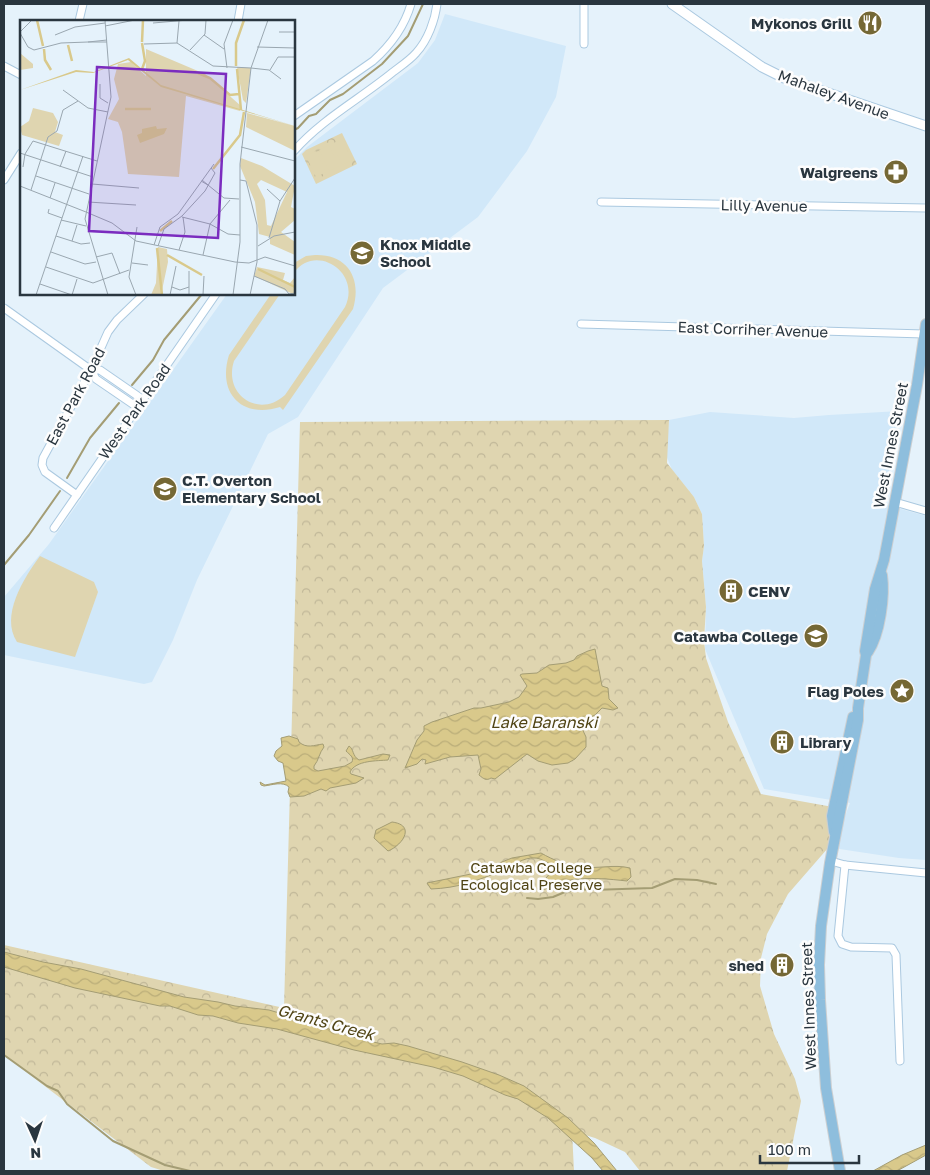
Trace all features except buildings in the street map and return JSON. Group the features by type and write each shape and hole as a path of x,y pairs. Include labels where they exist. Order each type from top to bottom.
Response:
{"main road":[{"name":"West Innes Street","path":"839,1170 826,1088 819,965 821,926 835,841 832,816 852,718 858,708 875,589 881,571 922,386 925,329"}],"street":[{"path":"79,20 83,4"},
{"path":"238,20 241,4"},
{"path":"295,115 382,53 404,24 411,4"},
{"path":"295,146 325,121 378,85 417,52 427,36 438,4"},
{"path":"584,4 584,44"},
{"name":"Mahaley Avenue","path":"672,4 754,62 784,78 926,126"},
{"path":"4,66 20,74"},
{"path":"4,180 20,155"},
{"name":"Lilly Avenue","path":"601,202 926,208"},
{"name":"East Park Road","path":"77,496 45,472 42,462 91,370 108,332 117,320 143,295"},
{"name":"West Park Road","path":"54,528 215,295"},
{"path":"4,308 91,370 96,379 137,407"},
{"name":"East Corriher Avenue","path":"581,324 925,329"},
{"path":"91,370 100,370 142,399"},
{"path":"895,502 926,511"},
{"path":"831,861 845,865 926,873"},
{"path":"845,865 838,936 842,944 851,947 892,948 896,955 900,1061"}],"shaded area":[{"path":"445,14 566,46 556,97 527,151 478,217 383,288 298,417 268,434 197,580 173,640 152,682 144,684 4,655 4,597 49,544 226,295 295,295 295,160 297,157 307,147 418,63 435,40"},
{"name":"Catawba College","path":"900,411 883,504 926,516 926,860 833,848 850,803 764,789 705,649 706,607 702,561 704,546 702,514 694,497 672,470 666,455 669,420 710,412 794,418"}],"green space":[{"path":"342,133 357,164 316,184 302,154 306,150"},
{"path":"342,139 352,160 342,165 332,144"},
{"path":"329,145 339,166 329,171 319,150"},
{"path":"316,151 326,172 316,177 306,156"},
{"path":"306,256 326,256 336,259 350,270 356,288 353,309 283,410 280,407 266,410 244,406 236,400 230,391 227,381 226,369 229,355 270,295 279,295 234,361 232,373 238,393 246,400 255,404 265,405 275,402 285,395 345,307 349,294 347,282 342,273 333,265 323,261 313,261 303,264 295,272 295,262"},
{"name":"Catawba College Ecological Preserve","path":"669,420 667,463 694,497 702,514 704,546 702,561 706,607 704,641 706,658 728,722 761,794 833,807 828,848 788,894 767,934 761,958 760,986 774,1034 795,1079 801,1101 787,1171 640,1171 625,1152 595,1138 572,1131 574,1171 164,1171 151,1167 4,1055 4,945 284,1008 300,422"},
{"path":"40,556 94,582 98,592 75,657 17,642 12,632 12,609 16,598 27,575"}],"water":[{"name":"Lake Baranski","path":"595,649 602,686 608,688 609,699 618,708 613,710 602,708 595,715 579,722 586,737 586,747 575,759 568,763 552,765 538,761 527,754 495,779 485,779 479,775 481,769 478,755 450,757 425,764 426,760 422,759 417,764 405,768 417,740 424,731 424,726 474,708 509,702 519,697 527,686 520,675 537,673 549,665 566,663 574,660 577,656"},
{"path":"289,736 298,739 299,742 305,745 323,744 324,747 314,766 314,769 318,771 345,766 352,762 352,757 346,751 349,746 355,757 359,760 383,754 390,755 388,760 362,763 353,768 350,772 351,774 364,778 356,783 330,788 326,791 321,789 304,796 290,797 287,785 264,786 260,782 265,785 286,781 283,763 274,756 276,751 282,746 281,738"},
{"path":"392,822 404,827 405,835 398,844 388,851 374,838 376,830"},
{"path":"541,853 561,862 577,866 618,866 630,868 631,877 627,881 578,879 541,890 537,889 551,872 550,864 531,858 522,860 485,877 459,885 431,889 427,883 471,874 512,858"},
{"path":"4,952 81,969 184,997 269,1010 348,1036 382,1044 394,1043 408,1046 499,1075 524,1086 568,1118 594,1143 617,1171 603,1171 592,1158 548,1118 518,1099 463,1076 277,1029 238,1023 213,1016 198,1015 170,1006 160,1006 75,988 4,967"},
{"path":"926,1145 926,1155 897,1171 873,1171 902,1155"}],"waterway":[{"path":"295,130 309,116 316,114 330,100 343,94 382,64 408,36 423,4"},
{"path":"132,385 153,360 164,340 201,295"},
{"path":"67,478 90,438 119,403"},
{"path":"4,565 29,535 60,491"},
{"path":"527,898 553,897 578,889 652,888 675,879 697,880 716,884"},
{"path":"4,1055 47,1086 58,1091 67,1104 113,1141 165,1165 190,1171"}],"place":[{"name":"Mykonos Grill","path":"870,23"},
{"name":"Walgreens","path":"896,172"},
{"name":"Knox Middle School","path":"362,253"},
{"name":"C.T. Overton Elementary School","path":"165,489"},
{"name":"CENV","path":"731,591"},
{"name":"Catawba College","path":"816,636"},
{"name":"Flag Poles","path":"902,691"},
{"name":"Library","path":"782,742"},
{"name":"shed","path":"782,965"}],"water label":[{"name":"Grants Creek","path":"326,1022"}]}
